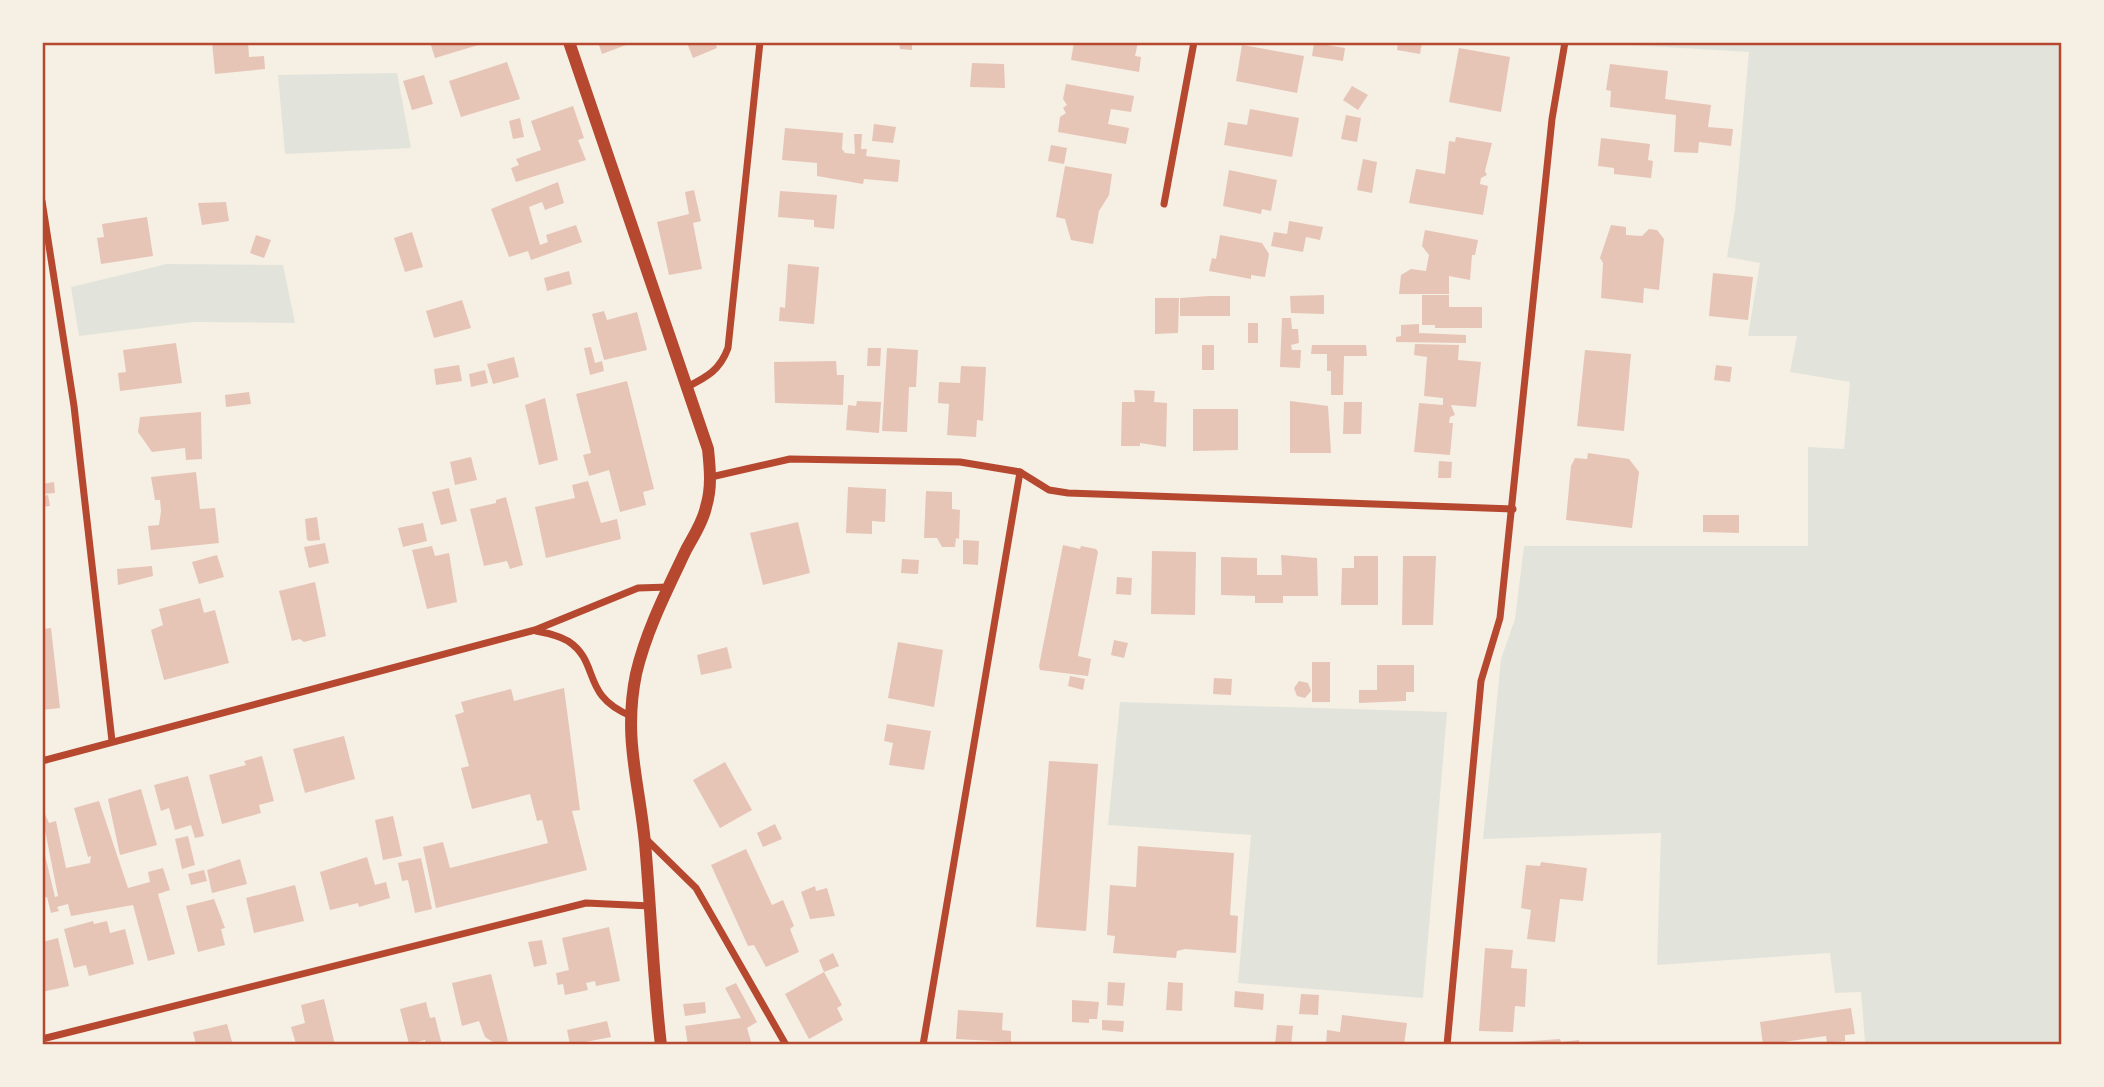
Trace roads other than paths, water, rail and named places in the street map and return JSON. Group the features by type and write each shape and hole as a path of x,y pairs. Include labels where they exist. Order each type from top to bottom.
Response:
{"street":[{"path":"569,42 708,449 711,477 706,508 648,634 636,674 631,716 630,744 645,838 651,906 651,954 661,1045"},
{"path":"687,387 713,373 723,361 728,348 760,42"},
{"path":"1164,204 1194,42"},
{"path":"1447,1045 1481,681 1500,618 1552,119 1565,42"},
{"path":"42,201 74,406 112,741"},
{"path":"711,477 790,459 822,457 960,462 1020,472 1049,490 1068,493 1513,509"},
{"path":"923,1045 1020,472"},
{"path":"42,761 535,631 638,588 669,586"},
{"path":"535,631 569,642 579,650 603,701 631,716"},
{"path":"645,838 696,888 786,1045"},
{"path":"42,1038 586,904 651,906"}]}
